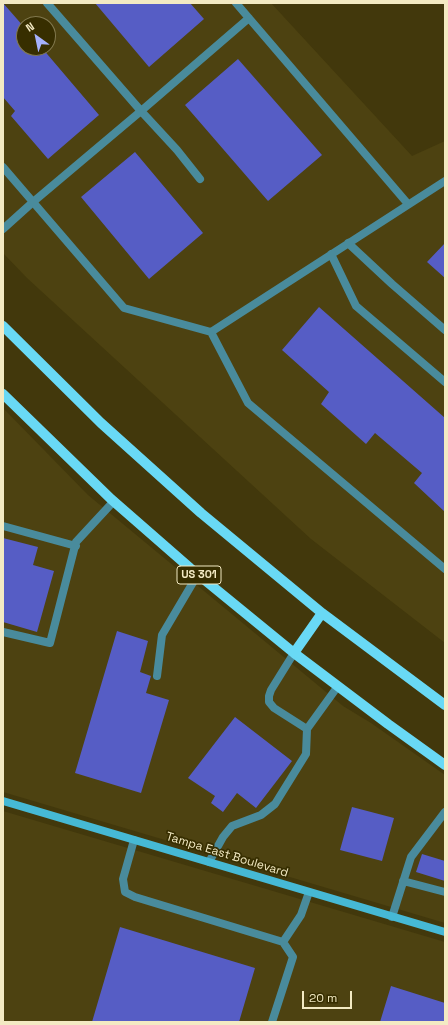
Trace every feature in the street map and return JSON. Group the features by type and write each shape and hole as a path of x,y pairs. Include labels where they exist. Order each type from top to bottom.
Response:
{"main road":[{"path":"3,326 101,424 189,502 322,613 445,705"},
{"name":"US 301","path":"3,394 114,501 198,574 294,653 445,765"},
{"path":"294,653 322,613"},
{"name":"Tampa East Boulevard","path":"3,802 445,932"}],"lane":[{"path":"47,3 177,150 200,179"},
{"path":"236,3 408,204"},
{"path":"3,230 33,202 249,18"},
{"path":"3,167 124,308 211,332 248,403 445,569"},
{"path":"211,332 445,181"},
{"path":"348,243 445,330"},
{"path":"331,254 356,306 445,382"},
{"path":"3,632 50,643 76,542 114,501"},
{"path":"3,526 76,546"},
{"path":"157,676 162,635 198,574"},
{"path":"294,653 271,690 269,702 274,708 307,729"},
{"path":"209,862 223,837 232,826 261,815 275,804 306,754 307,729 338,686"},
{"path":"392,917 411,857 445,812"},
{"path":"134,840 123,879 126,892 135,897 283,942 292,957 272,1022"},
{"path":"403,882 445,892"},
{"path":"283,942 301,915 308,892"}],"shaded area":[{"path":"3,3 271,3 412,156 445,141 445,643 311,539 27,278 3,253"},
{"path":"3,408 88,495 343,706 371,723 445,775 445,923 3,792"},
{"path":"3,811 445,942 445,1022 3,1022"}],"building":[{"path":"3,3 16,18 16,56 49,56 99,115 48,159 11,116 15,111 3,97"},
{"path":"95,3 190,3 204,19 149,67"},
{"path":"238,59 322,155 268,201 185,105"},
{"path":"135,152 203,233 149,279 81,197"},
{"path":"445,243 445,278 427,262"},
{"path":"319,307 445,418 445,512 414,483 422,473 375,433 366,444 321,404 329,392 282,350"},
{"path":"3,538 38,547 33,565 54,571 37,632 3,622"},
{"path":"117,631 148,641 140,672 151,676 146,693 169,700 141,793 75,773"},
{"path":"235,717 292,761 256,808 237,793 223,812 211,803 215,796 188,778"},
{"path":"352,807 394,818 382,861 340,850"},
{"path":"422,854 445,861 445,881 416,872"},
{"path":"120,927 255,968 239,1022 92,1022"},
{"path":"391,986 445,1003 444,1022 380,1022"}]}
